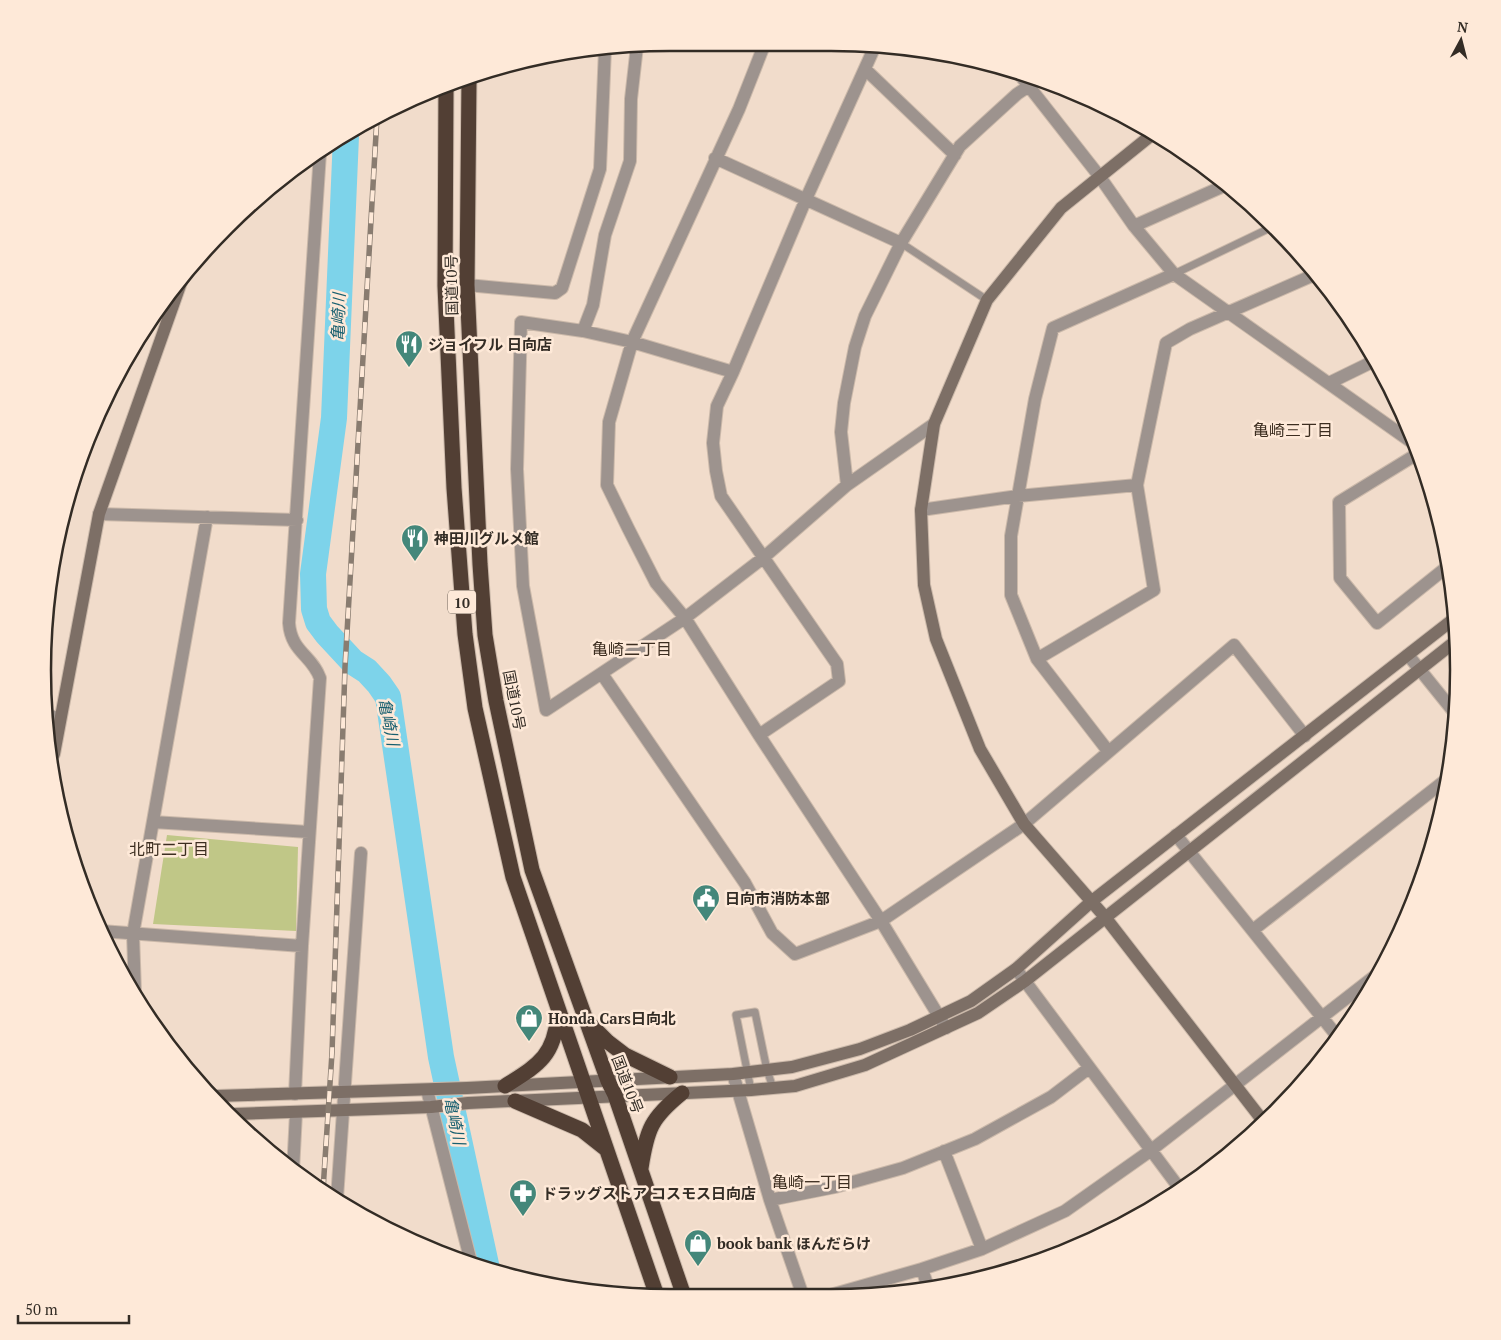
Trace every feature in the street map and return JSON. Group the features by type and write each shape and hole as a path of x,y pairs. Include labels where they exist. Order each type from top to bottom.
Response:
{"highway":[{"name":"国道10号","path":"469,85 467,285 480,564 486,635 496,701 532,870 615,1096 682,1289"},
{"name":"国道10号","path":"446,93 444,286 459,570 475,708 513,877 655,1288"},
{"path":"506,1086 533,1068 547,1053 556,1034 558,1010"},
{"path":"586,1020 608,1042 625,1055 670,1077"},
{"path":"641,1170 644,1146 653,1122 664,1107 682,1093"},
{"path":"515,1100 582,1130 607,1150"}],"street":[{"path":"762,51 739,109 632,342 609,422 607,485 656,583 685,618 759,735 881,920 946,1028"},
{"path":"583,331 593,305 605,235 630,161 631,99 636,53"},
{"path":"759,735 839,681 837,664 721,496 713,443 717,406 872,53"},
{"path":"444,286 467,285 555,293 562,288 600,169 605,55"},
{"path":"865,69 955,155"},
{"path":"847,485 841,432 844,403 848,374 865,316 901,243 960,146 1017,94 1032,85"},
{"path":"1035,86 1134,226 1174,274 1404,436"},
{"path":"1147,139 1060,208 987,300 934,424 921,510 924,584 936,639 980,749 1024,824 1092,902 1260,1116"},
{"path":"715,158 901,243"},
{"path":"295,1094 302,946 320,678 316,668 294,643 290,634 290,613 319,161"},
{"path":"1134,226 1219,188"},
{"path":"1108,751 1037,659 1012,596 1011,536 1035,400 1052,328 1174,274"},
{"path":"1037,659 1154,590 1137,484 1166,343 1190,329 1309,277"},
{"path":"54,717 99,514 177,295"},
{"path":"733,372 632,342 583,331 521,322 517,469 522,586 546,710 685,618 763,558 847,485 934,424"},
{"path":"1329,383 1368,364"},
{"path":"1412,457 1339,502 1340,578 1377,623 1441,572"},
{"path":"921,510 1018,496 1137,484"},
{"path":"99,514 297,520"},
{"path":"135,980 133,934 207,517"},
{"path":"221,1096 344,1094 733,1074 792,1066 860,1049 910,1030 970,1001 1016,969 1092,902 1447,624"},
{"path":"602,674 745,883 772,934 795,954 881,920 1024,824 1234,646 1305,736"},
{"path":"239,1114 431,1107 515,1100 773,1088 795,1086 865,1065 978,1013 1025,981 1449,646"},
{"path":"1408,655 1448,705"},
{"path":"1253,930 1439,785"},
{"path":"153,822 309,832"},
{"path":"1176,835 1333,1031"},
{"path":"337,1191 362,853"},
{"path":"109,932 302,946"},
{"path":"1016,969 1176,1184"},
{"path":"856,1288 982,1249 1065,1211 1150,1151 1363,985"},
{"path":"770,1200 835,1186 903,1168 975,1139 1051,1097 1089,1068"},
{"path":"733,1074 745,1090 770,1200 801,1289"},
{"path":"427,1090 469,1255"},
{"path":"293,1161 296,1113"},
{"path":"944,1151 982,1249"},
{"path":"922,1269 926,1281"}],"lane":[{"path":"1174,274 1266,230"},
{"path":"901,243 987,300"},
{"path":"745,1090 747,1072 736,1015 755,1012 767,1070 773,1088"}],"green space":[{"path":"167,835 298,847 296,931 153,924"}],"waterway":[{"name":"亀崎川","path":"346,144 334,418 313,574 314,609 318,622 327,634 353,662 367,671 388,697 441,1057 485,1260"}],"railway":[{"path":"324,1182 332,1053 345,667 377,126"}],"place":[{"name":"ジョイフル 日向店","path":"409,368"},
{"name":"神田川グルメ館","path":"415,562"},
{"name":"日向市消防本部","path":"706,922"},
{"name":"Honda Cars日向北","path":"529,1042"},
{"name":"ドラッグストア コスモス日向店","path":"523,1217"},
{"name":"book bank ほんだらけ","path":"698,1267"}],"district":[{"name":"亀崎三丁目","path":"1293,430"},
{"name":"亀崎二丁目","path":"632,649"},
{"name":"北町二丁目","path":"169,849"},
{"name":"亀崎一丁目","path":"812,1182"}]}
